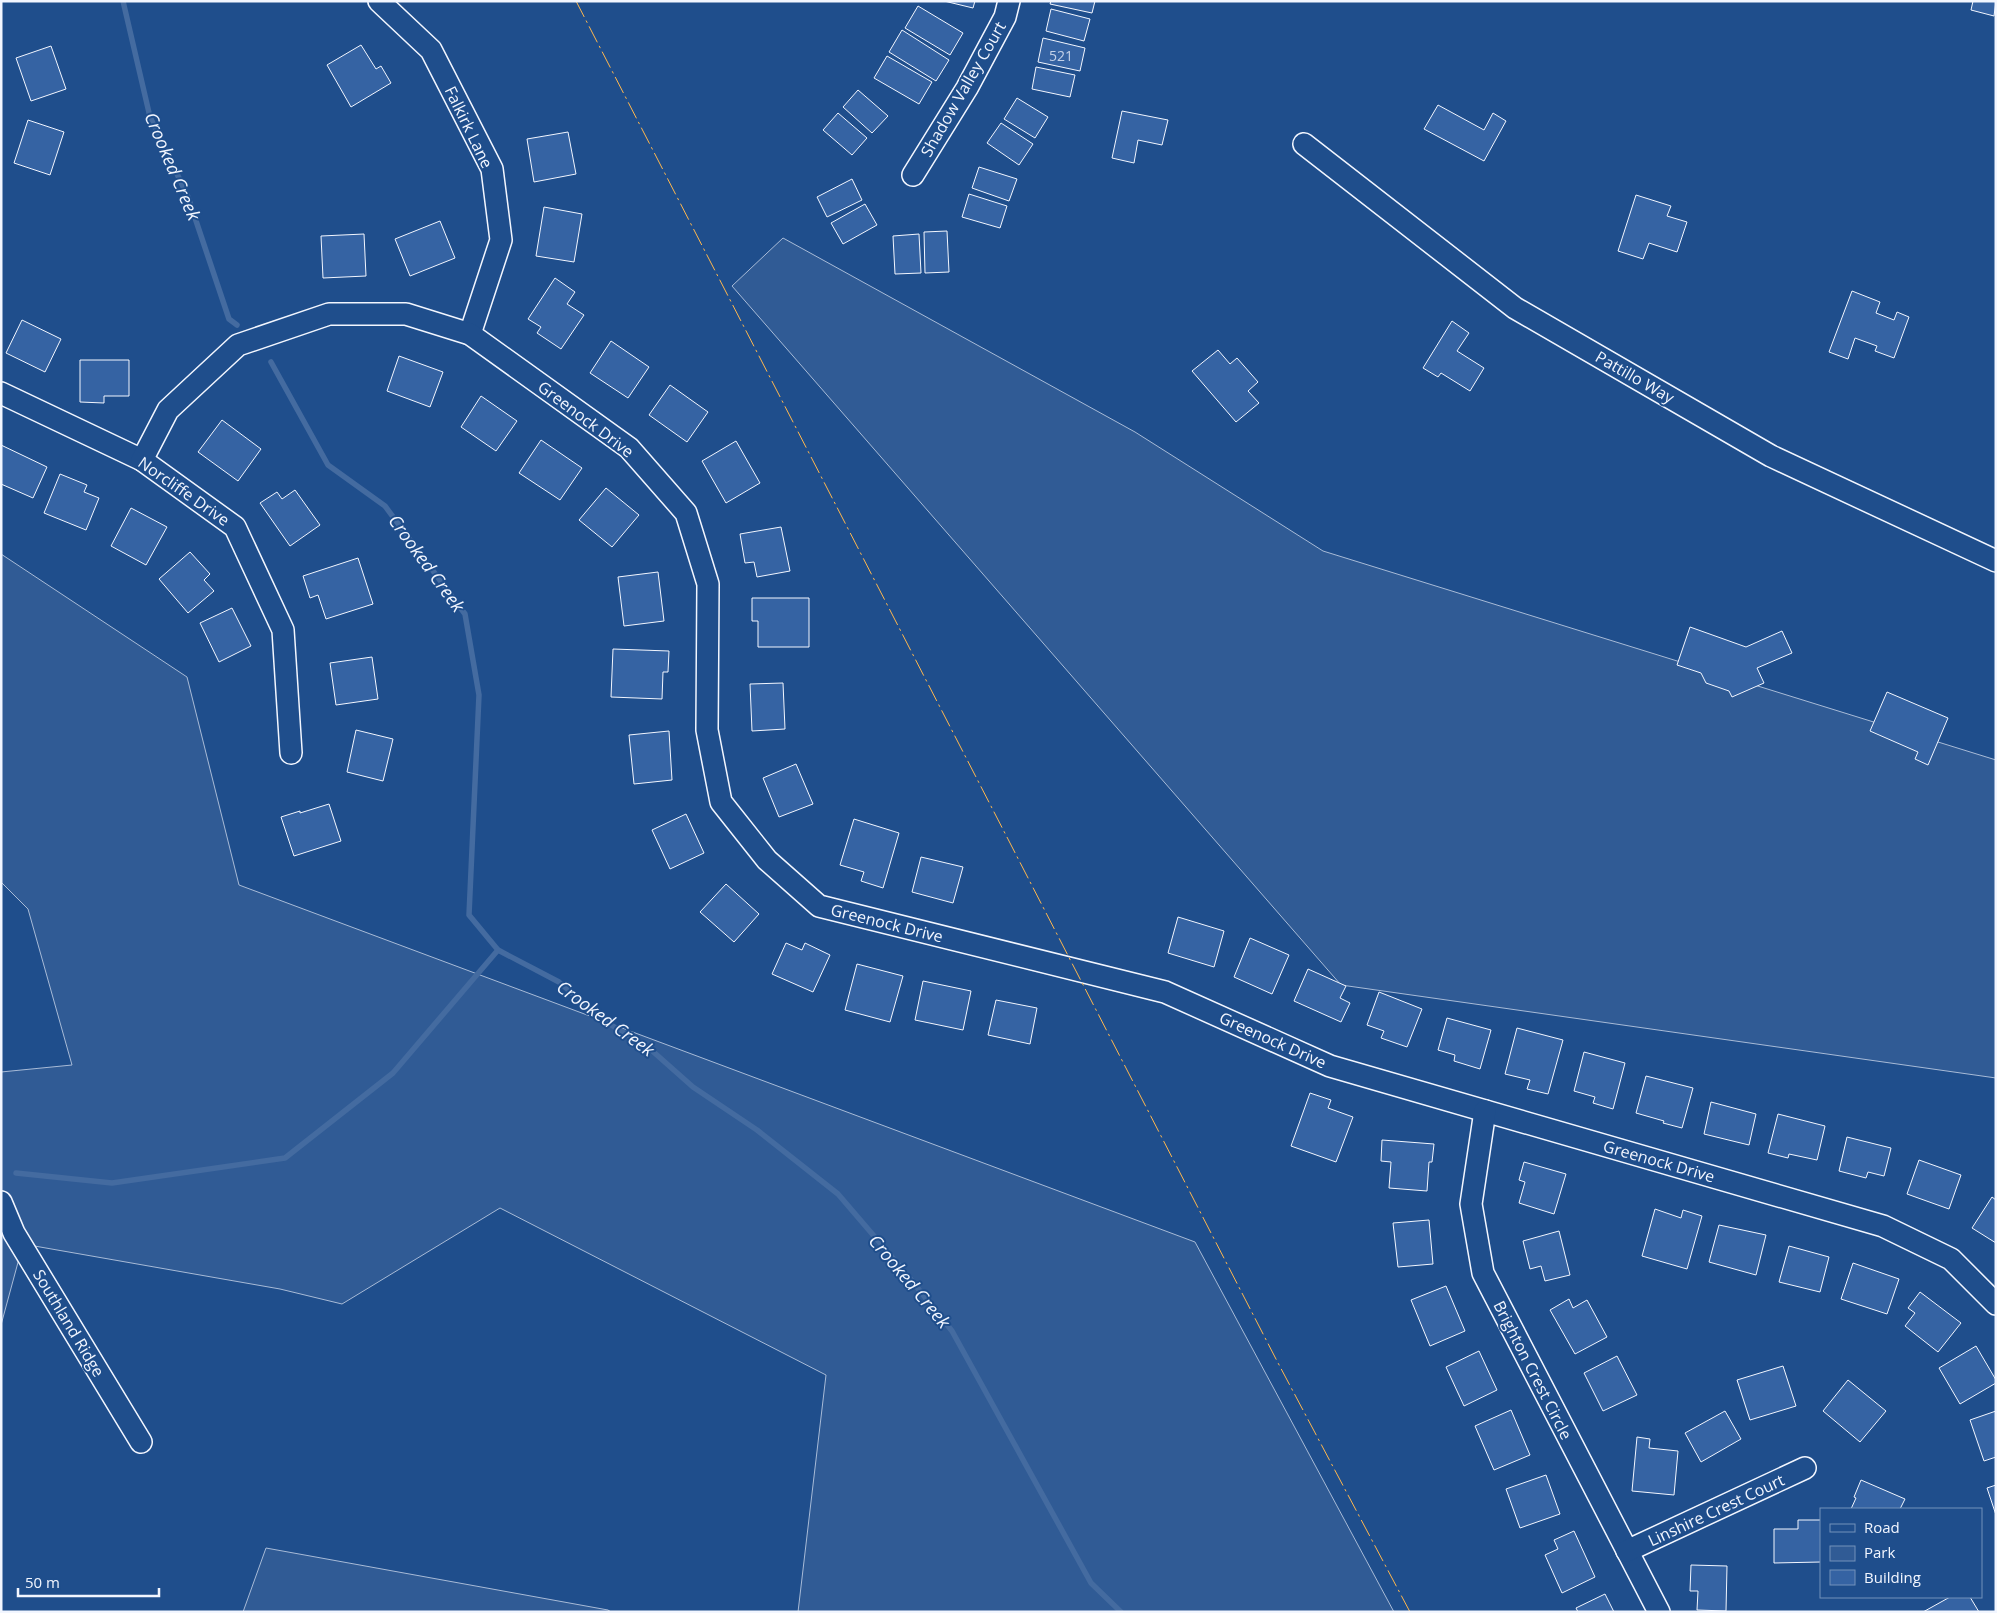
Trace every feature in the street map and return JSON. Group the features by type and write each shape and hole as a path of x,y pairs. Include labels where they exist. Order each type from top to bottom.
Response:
{"street":[{"name":"Falkirk Lane","path":"379,1 431,50 492,169 500,240 470,334"},
{"name":"Shadow Valley Court","path":"913,175 967,88 1005,17 1009,1"},
{"name":"Pattillo Way","path":"1304,144 1515,308 1771,456 1996,561"},
{"name":"Greenock Drive","path":"142,460 168,410 238,345 329,314 406,314 470,334 629,448 686,513 708,584 708,730 721,802 768,860 819,906 1166,992 1330,1066 1883,1226 1951,1260 1996,1304"},
{"name":"Norcliffe Drive","path":"1,393 142,460 235,527 282,630 291,753"},
{"name":"Brighton Crest Circle","path":"1485,1111 1472,1204 1483,1273 1659,1612"},
{"name":"Southland Ridge","path":"1,1202 14,1233 142,1442"},
{"name":"Linshire Crest Court","path":"1627,1551 1806,1468"}],"green space":[{"path":"783,238 1135,432 1323,551 1996,760 1996,1078 1341,985 732,286"},
{"path":"1,554 187,677 239,885 1195,1242 1394,1612 798,1612 826,1375 500,1208 342,1304 280,1289 23,1244 1,1325 1,1072 72,1065 28,909 1,882"},
{"path":"266,1548 608,1610 611,1612 243,1612"}],"building":[{"path":"944,1 975,1 973,8"},
{"path":"1051,1 1095,1 1092,13 1050,4"},
{"path":"1973,1 1996,1 1994,16 1971,10"},
{"path":"918,6 963,33 950,55 905,28"},
{"path":"1051,9 1090,19 1084,41 1046,31"},
{"path":"902,30 949,60 936,81 889,52"},
{"path":"1043,38 1085,48 1080,71 1038,62"},
{"path":"361,45 376,69 381,66 391,83 351,107 327,65"},
{"path":"51,46 66,89 31,101 16,58"},
{"path":"887,56 932,82 919,104 874,78"},
{"path":"1036,67 1075,75 1070,97 1032,89"},
{"path":"858,90 888,116 872,133 843,107"},
{"path":"1017,98 1048,117 1035,138 1004,119"},
{"path":"1438,105 1484,130 1493,113 1506,121 1484,161 1424,129"},
{"path":"1122,111 1168,120 1162,145 1138,140 1134,163 1112,158"},
{"path":"838,113 867,138 852,155 823,130"},
{"path":"28,120 64,132 50,175 14,163"},
{"path":"1001,123 1033,144 1019,165 987,143"},
{"path":"568,132 576,174 534,182 527,139"},
{"path":"979,167 1017,179 1009,201 972,188"},
{"path":"852,179 862,200 827,217 817,197"},
{"path":"969,194 1007,206 1000,228 962,217"},
{"path":"1636,195 1671,206 1667,216 1687,222 1677,252 1649,243 1643,259 1618,251"},
{"path":"865,204 877,225 843,244 831,223"},
{"path":"544,207 582,214 574,262 536,256"},
{"path":"440,221 455,258 410,276 395,239"},
{"path":"947,231 949,272 925,273 924,232"},
{"path":"364,234 366,276 323,278 321,236"},
{"path":"919,234 921,273 895,274 893,236"},
{"path":"555,278 575,292 567,304 584,315 561,349 537,333 541,327 528,319"},
{"path":"1852,291 1880,302 1876,313 1894,320 1897,312 1909,317 1894,358 1875,351 1877,346 1855,338 1848,359 1829,352"},
{"path":"22,320 61,339 45,372 6,353"},
{"path":"1452,321 1469,333 1457,351 1484,368 1470,391 1441,373 1438,377 1423,368"},
{"path":"611,341 649,367 628,398 590,373"},
{"path":"1218,350 1230,364 1237,358 1258,382 1248,391 1259,403 1236,422 1192,371"},
{"path":"399,356 443,372 430,407 387,391"},
{"path":"80,360 129,360 129,396 104,396 104,403 80,402"},
{"path":"670,385 708,412 687,442 649,415"},
{"path":"481,396 517,421 496,451 461,427"},
{"path":"222,420 261,449 238,481 198,452"},
{"path":"541,440 582,468 560,500 519,473"},
{"path":"736,441 760,483 726,503 702,461"},
{"path":"1,445 47,467 33,498 1,484"},
{"path":"60,474 87,485 84,492 99,498 86,530 44,513"},
{"path":"606,488 639,515 612,547 579,520"},
{"path":"295,490 320,525 290,546 260,503 277,492 282,499"},
{"path":"131,508 167,527 146,565 111,546"},
{"path":"781,527 790,571 757,577 754,562 745,563 740,534"},
{"path":"190,552 210,574 204,580 214,591 188,613 159,579"},
{"path":"358,558 373,604 326,619 318,595 310,598 303,576"},
{"path":"658,572 664,621 624,626 618,577"},
{"path":"752,598 809,598 809,647 758,647 758,621 752,621"},
{"path":"232,608 251,646 219,662 200,623"},
{"path":"1690,627 1746,647 1782,631 1792,653 1757,668 1764,683 1732,697 1729,691 1706,683 1701,673 1677,665"},
{"path":"613,649 669,651 668,672 663,672 662,699 611,697"},
{"path":"372,657 378,699 336,705 330,663"},
{"path":"783,683 785,729 752,731 750,684"},
{"path":"1887,692 1948,718 1928,765 1915,759 1918,752 1870,731"},
{"path":"356,730 393,739 383,781 347,772"},
{"path":"669,731 672,780 634,784 629,735"},
{"path":"796,764 813,804 779,817 763,778"},
{"path":"329,804 341,841 294,856 281,817"},
{"path":"686,814 704,853 670,869 652,830"},
{"path":"854,819 899,833 883,888 861,881 864,872 840,865"},
{"path":"921,857 963,867 953,903 912,892"},
{"path":"726,884 759,914 734,942 700,912"},
{"path":"1178,917 1224,931 1214,967 1168,953"},
{"path":"1250,938 1289,955 1272,994 1234,977"},
{"path":"786,943 802,950 805,943 830,955 813,992 772,974"},
{"path":"857,964 903,976 890,1022 845,1010"},
{"path":"1308,969 1346,986 1340,998 1350,1003 1341,1022 1294,1001"},
{"path":"923,981 971,991 963,1030 915,1020"},
{"path":"1379,992 1422,1009 1407,1047 1381,1038 1384,1031 1367,1025"},
{"path":"996,1000 1037,1008 1030,1044 988,1035"},
{"path":"1447,1018 1491,1030 1480,1069 1454,1061 1455,1055 1438,1050"},
{"path":"1517,1028 1563,1040 1548,1094 1527,1089 1530,1080 1505,1074"},
{"path":"1584,1052 1625,1063 1613,1109 1593,1103 1595,1097 1574,1091"},
{"path":"1646,1076 1693,1088 1682,1128 1636,1113"},
{"path":"1310,1093 1331,1100 1328,1108 1353,1117 1336,1162 1291,1146"},
{"path":"1711,1102 1756,1114 1749,1145 1704,1134"},
{"path":"1778,1114 1825,1126 1817,1160 1789,1154 1788,1158 1768,1153"},
{"path":"1847,1137 1891,1148 1884,1176 1868,1172 1866,1178 1839,1171"},
{"path":"1382,1140 1434,1144 1432,1162 1429,1162 1427,1191 1389,1188 1391,1162 1381,1161"},
{"path":"1919,1160 1961,1175 1949,1209 1907,1194"},
{"path":"1524,1162 1566,1174 1554,1214 1519,1203 1525,1182 1519,1180"},
{"path":"1992,1197 1996,1200 1996,1243 1972,1228"},
{"path":"1655,1209 1681,1218 1683,1210 1702,1216 1687,1269 1642,1256"},
{"path":"1429,1220 1433,1264 1398,1267 1393,1223"},
{"path":"1719,1225 1766,1235 1756,1275 1709,1262"},
{"path":"1559,1231 1570,1275 1545,1281 1541,1266 1530,1269 1523,1241"},
{"path":"1789,1246 1829,1257 1820,1292 1779,1282"},
{"path":"1853,1263 1899,1279 1887,1314 1841,1299"},
{"path":"1446,1286 1465,1331 1430,1346 1411,1300"},
{"path":"1920,1292 1961,1323 1938,1352 1905,1326 1915,1313 1908,1308"},
{"path":"1569,1299 1573,1308 1587,1300 1607,1337 1575,1354 1550,1310"},
{"path":"1976,1346 1996,1383 1960,1404 1939,1368"},
{"path":"1479,1351 1497,1390 1464,1406 1446,1367"},
{"path":"1617,1356 1637,1395 1603,1411 1584,1373"},
{"path":"1783,1366 1796,1406 1750,1420 1737,1380"},
{"path":"1848,1380 1886,1411 1860,1442 1823,1411"},
{"path":"1511,1410 1530,1455 1494,1470 1475,1426"},
{"path":"1725,1411 1741,1439 1701,1462 1685,1433"},
{"path":"1996,1411 1996,1457 1984,1461 1970,1420"},
{"path":"1637,1437 1650,1439 1649,1448 1678,1451 1674,1495 1632,1491"},
{"path":"1546,1475 1560,1514 1520,1528 1506,1489"},
{"path":"1861,1480 1905,1499 1900,1508 1851,1508 1856,1498 1854,1497"},
{"path":"1996,1485 1996,1515 1987,1488"},
{"path":"1798,1520 1820,1520 1820,1562 1774,1563 1774,1529 1798,1529"},
{"path":"1574,1531 1595,1577 1562,1593 1545,1555 1558,1549 1554,1540"},
{"path":"1691,1565 1727,1566 1726,1611 1697,1610 1698,1591 1690,1591"},
{"path":"1605,1594 1614,1612 1578,1612 1576,1608"},
{"path":"1948,1598 1971,1598 1979,1612 1923,1612"}],"waterway":[{"name":"Crooked Creek","path":"123,1 150,117 188,197 229,319 237,325"},
{"name":"Crooked Creek","path":"271,362 328,465 385,506 465,614 479,695 469,915 498,950 559,982 603,1020 649,1048 693,1087 757,1130 838,1194 952,1331 1091,1583 1121,1612"},
{"path":"16,1173 112,1183 285,1158 393,1073 498,950"}],"power":[{"path":"576,1 1277,1361 1410,1612"}]}
